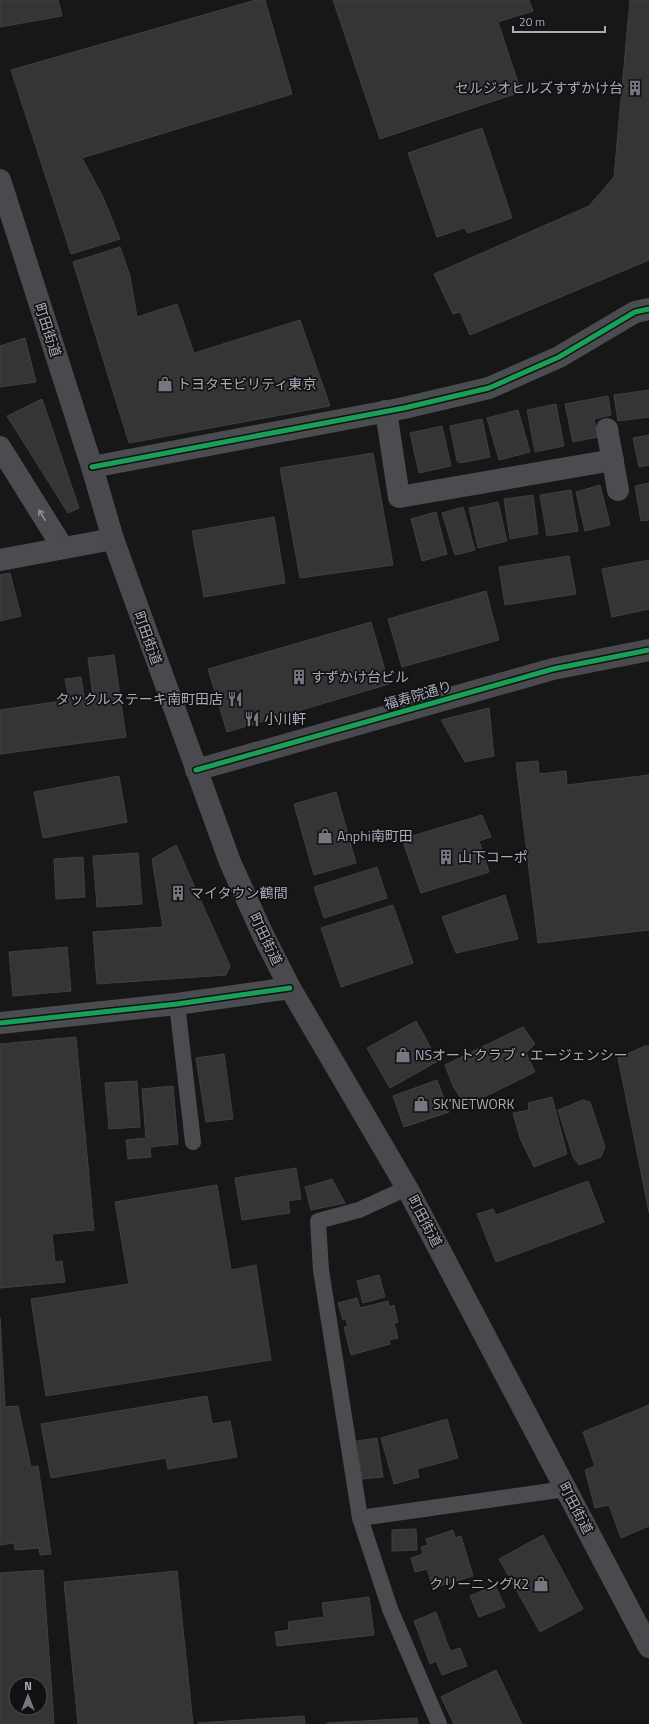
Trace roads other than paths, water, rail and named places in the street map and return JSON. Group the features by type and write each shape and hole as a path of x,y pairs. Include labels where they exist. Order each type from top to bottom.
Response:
{"main road":[{"name":"町田街道","path":"0,180 92,467 113,539 230,862 263,935 290,988 407,1188 649,1647"},
{"name":"福寿院通り","path":"196,770 554,669 649,650"}],"street":[{"path":"92,467 386,411 488,388 559,357 635,312 649,309"},
{"path":"386,411 399,497 613,460"},
{"path":"607,429 618,490"},
{"path":"0,447 63,548"},
{"path":"0,560 113,539"},
{"path":"0,1023 177,1004 290,988"}],"lane":[{"path":"177,1004 193,1142"},
{"path":"407,1188 359,1210 318,1221 320,1270 360,1518 390,1609 439,1724"},
{"path":"360,1518 566,1489"}],"place":[{"name":"セルジオヒルズすずかけ台","path":"635,88"},
{"name":"トヨタモビリティ東京","path":"165,384"},
{"name":"すずかけ台ビル","path":"299,677"},
{"name":"タックルステーキ南町田店","path":"235,699"},
{"name":"小川軒","path":"252,719"},
{"name":"Anphi南町田","path":"325,836"},
{"name":"山下コーポ","path":"446,857"},
{"name":"マイタウン鶴間","path":"178,893"},
{"name":"NSオートクラブ・エージェンシー","path":"403,1055"},
{"name":"SK’NETWORK","path":"421,1104"},
{"name":"クリーニングK2","path":"541,1584"}]}
